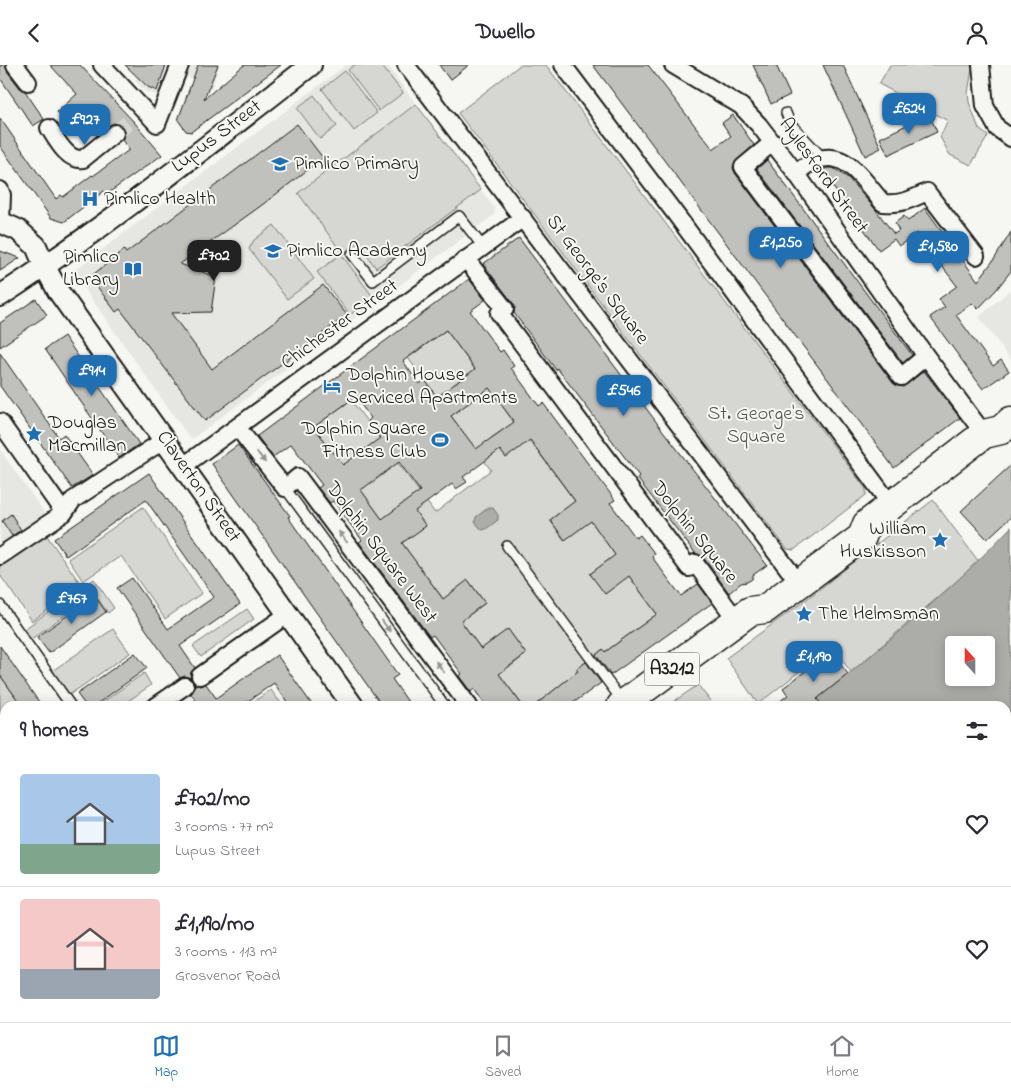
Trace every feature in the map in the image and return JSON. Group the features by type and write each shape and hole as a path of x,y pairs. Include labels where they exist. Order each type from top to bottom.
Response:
{"highway":[{"name":"A3212","path":"984,434 990,418 1011,400"},
{"name":"A3212","path":"628,701 743,616 765,609 862,537 867,524 984,434 1001,430 1011,421"},
{"name":"A3212","path":"743,616 756,595 852,523 867,524"}],"street":[{"path":"15,65 28,82"},
{"path":"102,65 138,115 157,124 180,65"},
{"name":"Lupus Street","path":"0,296 45,267 311,65"},
{"name":"St George's Square","path":"406,65 789,570"},
{"path":"563,65 892,505"},
{"name":"Aylesford Street","path":"674,65 741,106 759,125 796,173 984,434"},
{"path":"982,65 985,106 998,128 1011,138"},
{"path":"49,129 70,156 78,159 83,159 115,133"},
{"path":"772,143 742,167 901,377 926,356"},
{"path":"796,173 803,167 823,158 834,157 855,170 883,203 904,203 927,192 976,256"},
{"path":"0,190 2,195 1,222"},
{"name":"Chichester Street","path":"182,467 523,218"},
{"name":"Claverton Street","path":"1,222 18,230 36,246 58,291 349,701"},
{"name":"Dolphin Square","path":"466,259 505,309 499,313 689,568 695,563 743,616"},
{"path":"0,422 64,513"},
{"path":"237,427 284,488"},
{"path":"0,557 64,513 73,500 164,439"},
{"name":"Dolphin Square West","path":"284,488 298,477 465,701"},
{"path":"200,676 288,614"},
{"path":"163,701 185,686"}],"lane":[{"path":"786,113 790,123 823,158"},
{"path":"352,254 373,281 459,216 482,247"},
{"path":"284,488 370,597 442,701"},
{"path":"507,546 620,701"},
{"path":"0,605 67,701"}],"shaded area":[{"path":"141,65 168,65 156,95 146,92 135,81"},
{"path":"191,65 219,65 212,88 187,77"},
{"name":"Pimlico Academy","path":"346,65 387,65 495,209 494,215 193,438 189,437 74,274 75,270"},
{"path":"1011,291 1011,360 979,317"},
{"path":"0,450 46,515 0,547"},
{"path":"488,508 493,508 498,515 498,520 482,530 475,522 476,517"},
{"path":"1011,527 1011,701 819,701 817,699 867,658 966,573"}],"green space":[{"path":"354,65 381,65 403,93 379,111 348,70"},
{"name":"St. George's Square","path":"520,65 546,65 866,489 866,495 794,550 787,549 458,113"},
{"path":"890,65 971,65 969,102 979,129 988,136 971,165 950,155 940,137 948,121 879,84"},
{"path":"345,71 377,113 354,131 322,89"},
{"path":"314,95 337,126 320,139 297,108"},
{"path":"416,104 481,190 376,268 358,243 343,254 298,193"},
{"path":"274,225 314,279 287,299 249,249 254,240"},
{"path":"341,254 373,297 350,315 317,272"},
{"path":"446,330 476,371 467,378 465,376 452,386 466,405 481,394 487,385 516,425 506,428 491,438 506,457 527,437 577,504 566,508 550,520 564,540 581,528 588,517 617,557 606,562 590,574 626,572 657,614 605,652 603,649 540,701 519,701 497,671 507,663 510,667 526,654 508,630 484,653 458,617 471,614 485,603 468,580 447,604 399,540 407,501 393,511 384,522 357,485 372,483 386,472 368,447 355,456 346,470 314,427 351,400 435,513 491,470 408,358"},
{"path":"933,500 979,562 851,672 832,646 762,701 756,701 726,658 803,602"},
{"path":"143,507 202,593 165,619 121,556 83,581 68,559"},
{"path":"45,533 82,586 32,621 0,575 0,565"},
{"path":"94,579 114,608 108,613 94,594 30,640 23,630"},
{"path":"247,609 254,619 201,657 193,646"},
{"path":"113,629 130,653 69,695 52,671"},
{"path":"144,673 151,685 128,701 104,701"},
{"path":"0,675 18,701 0,701"},
{"path":"698,685 710,701 674,701"},
{"path":"271,690 279,701 254,701"}],"building":[{"path":"0,65 5,65 7,71 20,88 25,91 44,119 33,126 0,78"},
{"path":"50,65 80,65 134,122 162,155 107,194 104,191 64,222 51,218 0,146 0,118 56,199 61,195 63,197 129,150 122,140 125,132 122,126 114,123 108,126 96,114 75,132 57,112 77,94"},
{"path":"125,65 166,65 157,91 148,87"},
{"path":"198,65 218,65 204,99 244,65 281,65 191,132 186,131 178,120"},
{"path":"439,65 469,65 450,80"},
{"path":"593,65 648,65 713,149 731,136 722,123 733,115 754,145 734,163 735,173 893,383 903,387 924,371 960,418 894,468"},
{"path":"753,65 776,65 790,95 771,104"},
{"path":"823,65 843,65 881,148 865,156"},
{"path":"929,114 937,132 888,155 880,138"},
{"name":"Pimlico Academy","path":"297,124 323,158 180,264 216,277 211,312 171,313 212,369 323,285 347,315 205,421 120,309 116,312 90,277 124,250 126,253"},
{"path":"767,160 912,355 903,363 757,169"},
{"path":"825,168 833,168 848,178 894,234 899,231 895,223 904,216 908,221 925,208 978,281 1011,232 1011,271 978,309 972,303 956,315 993,366 1001,360 1009,371 983,389 930,317 945,307 939,299 957,286 917,233 899,246 894,239 879,250 827,179 830,177"},
{"path":"519,238 660,427 767,565 753,575 752,579 741,583 729,593 703,557 695,553 637,478 639,476 514,313 515,307 513,303 483,264"},
{"path":"0,251 20,258 0,271"},
{"path":"469,279 485,300 470,311 500,352 503,350 514,366 511,368 539,406 543,403 615,500 610,503 636,538 640,535 655,554 652,557 681,596 698,584 712,603 611,675 596,655 603,649 605,652 657,614 629,576 605,594 590,574 615,555 591,521 565,540 550,520 575,501 530,440 506,458 500,450 463,477 467,482 456,489 452,484 415,511 426,526 402,543 443,599 468,580 485,603 461,621 481,649 508,629 526,654 499,674 519,701 482,701 474,689 471,692 459,676 462,674 433,635 430,637 359,542 362,540 333,501 330,503 318,488 322,485 291,444 273,457 257,436","holes":["446,330 475,369 437,397 425,380 419,384 403,361","489,388 514,422 476,449 451,416","355,397 371,418 368,421 380,438 343,465 314,427","399,462 420,491 382,519 361,490"]},
{"path":"36,299 47,315 0,347 0,323"},
{"path":"64,336 139,444 119,458 45,349"},
{"path":"0,353 59,438 64,434 93,475 72,488 0,386"},
{"path":"238,445 290,516 288,517 398,675 392,679 407,701 378,701 212,464"},
{"path":"1011,465 1011,517 987,539 961,511"},
{"path":"149,473 240,604 180,646 195,668 191,672 190,678 185,676 180,678 117,588 132,578 168,629 214,597 146,500 66,556 54,539"},
{"path":"11,514 21,530 12,536 2,521"},
{"path":"95,596 106,612 49,653 37,637"},
{"path":"0,646 38,701 18,701 0,675"},
{"path":"831,652 848,674 817,699 819,701 780,701 788,695 783,688"},
{"path":"135,653 147,668 101,701 82,701 77,694"},
{"path":"277,655 309,701 287,701 274,683 248,701 196,701 191,694 195,684 200,686 206,684 216,698"},
{"path":"586,662 601,683 576,701 540,701 578,671 576,669"}],"tunnel":[{"path":"115,133 132,120"}],"place":[{"name":"Pimlico Primary","path":"280,164"},
{"name":"Pimlico Health","path":"90,199"},
{"name":"Pimlico Academy","path":"273,251"},
{"name":"Pimlico Library","path":"133,269"},
{"name":"Dolphin House Serviced Apartments","path":"332,386"},
{"name":"Douglas Macmillan","path":"34,434"},
{"name":"Dolphin Square Fitness Club","path":"440,440"},
{"name":"William Huskisson","path":"940,540"},
{"name":"The Helmsman","path":"804,614"}]}
